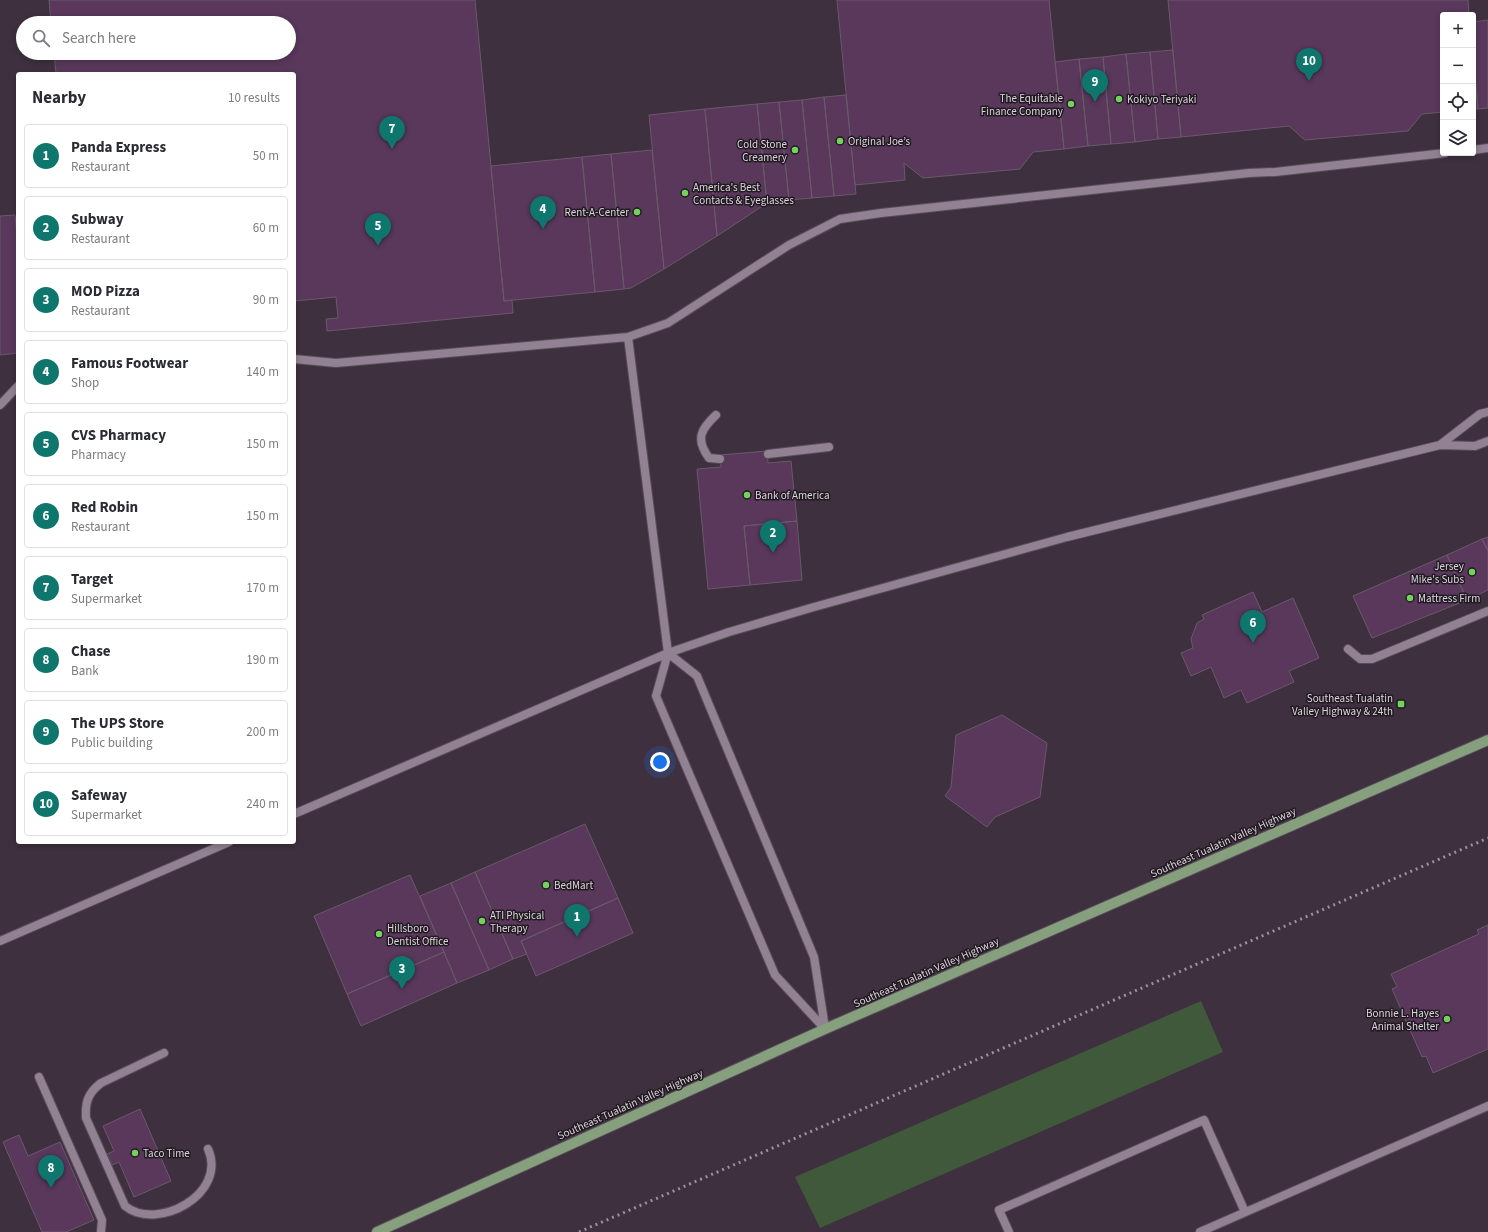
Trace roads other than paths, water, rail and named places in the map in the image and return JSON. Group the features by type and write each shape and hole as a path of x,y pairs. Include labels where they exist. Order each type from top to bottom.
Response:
{"main road":[{"name":"Southeast Tualatin Valley Highway","path":"377,1232 825,1029 1488,740"}],"lane":[{"path":"1476,150 1488,148"},
{"path":"296,359 336,362 628,336 668,322 789,244 840,219 950,205 1440,154"},
{"path":"628,336 668,653 656,696 776,975 825,1029"},
{"path":"0,405 16,388"},
{"path":"1440,445 1480,414 1488,412"},
{"path":"716,414 707,424 700,436 701,448 709,458 720,459"},
{"path":"296,813 668,653 729,632 1066,537 1440,445 1475,446 1488,441"},
{"path":"768,454 829,447"},
{"path":"1348,649 1360,659 1372,659 1488,611"},
{"path":"668,653 697,676 814,957 825,1029"},
{"path":"0,941 224,844"},
{"path":"164,1052 101,1083 92,1090 87,1098 85,1106 86,1118 125,1206 131,1212 144,1217 165,1215 195,1201 204,1190 210,1176 211,1157 208,1149"},
{"path":"39,1077 102,1220 101,1232"},
{"path":"1200,1232 1488,1106"},
{"path":"1009,1232 1000,1210 1204,1120 1245,1212"}],"railway":[{"path":"579,1232 1488,838"}],"place":[{"name":"Safeway","path":"1309,81"},
{"name":"Kokiyo Teriyaki","path":"1119,99"},
{"name":"The UPS Store","path":"1095,102"},
{"name":"The Equitable Finance Company","path":"1071,104"},
{"name":"Original Joe’s","path":"840,141"},
{"name":"Target","path":"392,149"},
{"name":"Cold Stone Creamery","path":"795,150"},
{"name":"America's Best Contacts & Eyeglasses","path":"685,193"},
{"name":"Rent-A-Center","path":"637,212"},
{"name":"Famous Footwear","path":"543,229"},
{"name":"CVS Pharmacy","path":"378,246"},
{"name":"Bank of America","path":"747,495"},
{"name":"Subway","path":"773,553"},
{"name":"Jersey Mike's Subs","path":"1472,572"},
{"name":"Mattress Firm","path":"1410,598"},
{"name":"Red Robin","path":"1253,643"},
{"name":"Southeast Tualatin Valley Highway & 24th","path":"1401,704"},
{"name":"BedMart","path":"546,885"},
{"name":"ATI Physical Therapy","path":"482,921"},
{"name":"Hillsboro Dentist Office","path":"379,934"},
{"name":"Panda Express","path":"577,937"},
{"name":"MOD Pizza","path":"402,989"},
{"name":"Bonnie L. Hayes Animal Shelter","path":"1447,1019"},
{"name":"Taco Time","path":"135,1153"},
{"name":"Chase","path":"51,1188"}]}
